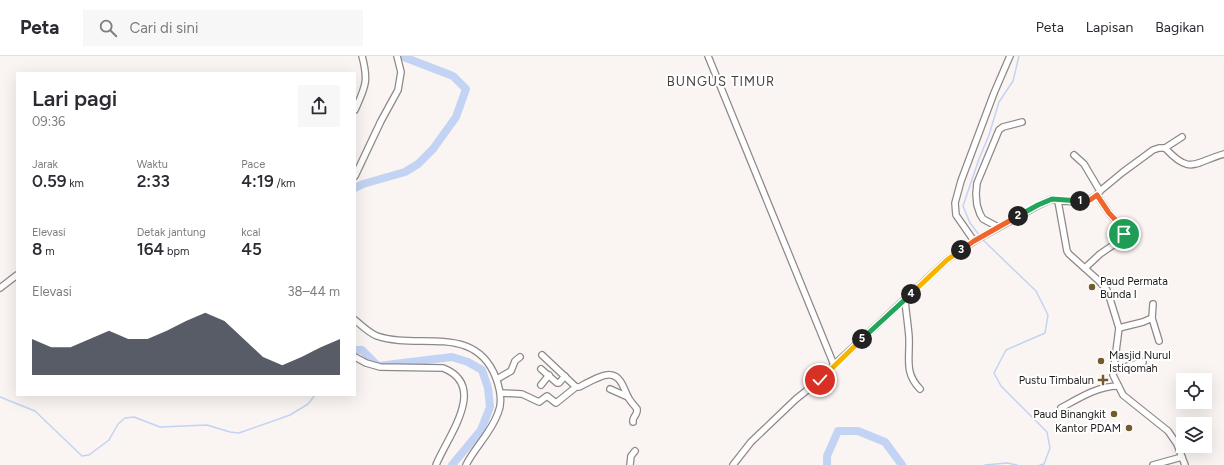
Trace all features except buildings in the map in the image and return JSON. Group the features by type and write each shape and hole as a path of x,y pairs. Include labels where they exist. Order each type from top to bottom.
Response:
{"street":[{"path":"356,108 366,83 367,71 362,56"},
{"path":"708,56 834,365"},
{"path":"975,240 956,215 955,203 994,93 1010,56"},
{"path":"356,174 396,96 401,78 398,58"},
{"path":"997,228 987,222 980,214 976,194 977,183 999,130 1003,127 1022,122"},
{"path":"733,465 750,442 820,380 834,365 947,260 975,240 1038,205 1052,199 1090,200 1123,172 1153,150 1165,148 1182,137"},
{"path":"1165,148 1173,157 1188,166 1195,165 1224,154"},
{"path":"1074,155 1084,164 1109,213 1122,227 1124,234 1122,239 1100,254 1085,268"},
{"path":"1058,200 1067,250 1069,254 1107,290 1119,328 1113,372 1106,386"},
{"path":"0,288 16,276"},
{"path":"905,300 909,337 910,369 914,382 920,389"},
{"path":"1153,304 1152,318 1159,341"},
{"path":"1119,328 1143,322 1152,318"},
{"path":"356,321 367,330 378,336 392,339 451,341 470,348 480,355 493,370 498,379 501,393 498,414 488,433 473,452 467,463"},
{"path":"542,354 576,387"},
{"path":"356,357 366,363 380,367 443,368 452,372 457,377 464,389 464,403 455,428 436,465"},
{"path":"498,379 511,371 515,361 520,357"},
{"path":"1113,372 1143,362"},
{"path":"541,369 558,383 565,376"},
{"path":"1113,372 1118,386 1125,398 1168,430 1177,444 1185,465"},
{"path":"542,385 549,375"},
{"path":"501,393 522,394 539,402 547,396 556,403 576,387 603,376 611,375 618,378 622,383 628,398 637,409 637,414 633,419 633,422"},
{"path":"1061,408 1106,386 1118,386"},
{"path":"610,389 628,398"},
{"path":"630,465 631,456 635,451"},
{"path":"1154,465 1182,456"}],"waterway":[{"path":"356,188 363,184 405,172 418,164 433,149 456,117 466,89 453,76 401,56"},
{"path":"980,236 970,223 963,206 989,135 999,102 1013,81 1019,56"},
{"path":"982,239 1036,291 1048,315 1045,333 1006,350 994,373 1001,386 1047,432 1050,448 1044,464 1040,465"},
{"path":"356,350 362,350 378,366 452,357 468,362 482,370 488,388 490,407 481,430 452,465"},
{"path":"0,397 35,411 82,456 89,455 109,440 118,424 125,418 134,417 160,427 207,425 230,432 239,433 290,415 308,404 314,396"},
{"path":"827,465 827,456 838,431 858,431 885,442 902,465"},
{"path":"985,465 1007,463 1017,465"}],"place":[{"name":"Paud Permata Bunda I","path":"1092,287"},
{"name":"Masjid Nurul Istiqomah","path":"1101,361"},
{"name":"Pustu Timbalun","path":"1103,380"},
{"name":"Paud Binangkit","path":"1114,414"},
{"name":"Kantor PDAM","path":"1129,428"}],"district":[{"name":"BUNGUS TIMUR","path":"721,81"}],"route":[{"path":"820,380 834,365 947,260 974,241 1038,205 1052,199 1077,201 1090,200 1097,195 1109,213 1122,227 1124,234"}]}
